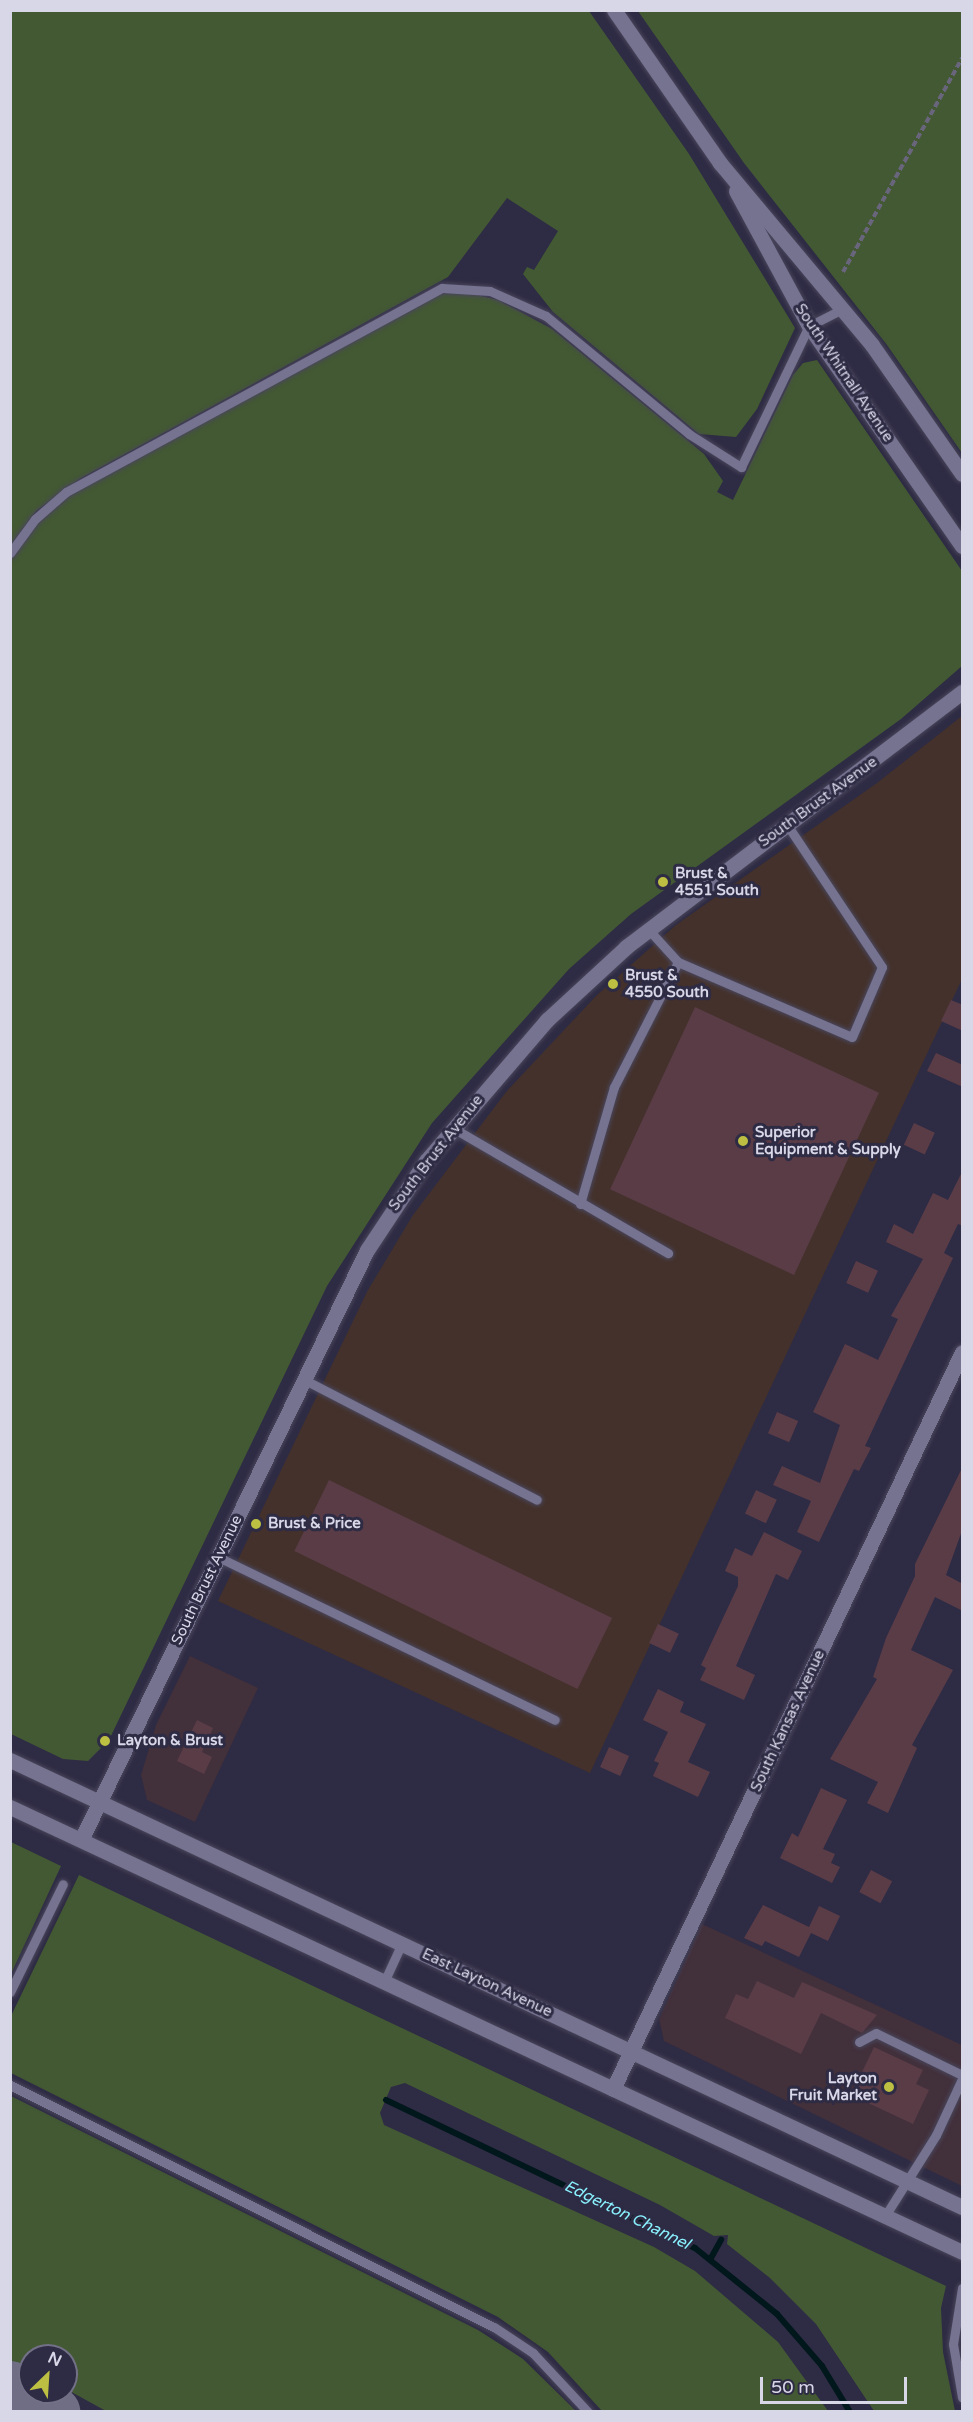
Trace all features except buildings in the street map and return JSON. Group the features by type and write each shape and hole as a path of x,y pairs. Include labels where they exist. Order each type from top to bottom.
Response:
{"street":[{"name":"South Whitnall Avenue","path":"614,10 720,162 843,309 963,474"},
{"name":"South Whitnall Avenue","path":"720,162 809,326 963,546"},
{"name":"South Brust Avenue","path":"81,1840 303,1379 387,1216 453,1128 548,1020 648,928 788,826 963,692"},
{"name":"South Kansas Avenue","path":"613,2089 963,1352"},
{"name":"East Layton Avenue","path":"10,1760 963,2207"},
{"path":"10,1807 963,2252"}],"lane":[{"path":"10,553 35,519 66,492 442,288 463,286 490,291 546,316 689,434 741,467 809,326 843,309"},
{"path":"648,928 678,962 852,1037 882,967 788,826"},
{"path":"580,1204 614,1087 678,962"},
{"path":"453,1128 580,1204 668,1253"},
{"path":"303,1379 537,1500"},
{"path":"218,1557 555,1720"},
{"path":"10,1992 63,1884"},
{"path":"384,1982 402,1943"},
{"path":"859,2042 876,2033 963,2077 936,2135 904,2180 885,2216"},
{"path":"10,2085 475,2316 533,2353 588,2412"},
{"path":"963,2288 952,2344 963,2397"}],"path":[{"path":"843,272 963,58"}],"shaded area":[{"path":"962,716 962,979 590,1773 218,1601 368,1290 413,1215 506,1092 596,996 676,925 877,783"},
{"path":"190,1656 258,1688 195,1822 147,1800 141,1775 156,1725"},
{"path":"702,1924 962,2045 962,2186 664,2041 659,2019"}],"green space":[{"path":"11,11 589,11 689,154 795,328 757,409 736,437 699,434 553,312 523,274 527,267 534,270 558,231 507,198 448,277 81,478 36,511 11,545"},
{"path":"638,11 962,11 962,453 887,345 744,163"},
{"path":"464,292 498,300 552,329 704,454 723,481 717,492 733,500 793,375 803,363 817,360 962,571 962,666 901,719 631,914 569,969 432,1123 327,1286 109,1740 88,1761 63,1759 11,1734 11,560 36,524 70,494 440,294"},
{"path":"11,1842 61,1866 11,1974"},
{"path":"79,1875 946,2286 941,2308 943,2352 955,2411 874,2411 816,2324 770,2278 727,2244 728,2235 714,2236 660,2205 405,2083 391,2087 380,2113 384,2125 654,2247 695,2271 778,2342 828,2411 602,2411 548,2352 498,2317 11,2073 11,2016"},
{"path":"11,2096 478,2330 523,2359 576,2411 106,2411 78,2396 78,2344 18,2344 18,2367 11,2363"}],"waterway":[{"name":"Edgerton Channel","path":"386,2100 695,2248 777,2314 822,2366 850,2412"},
{"path":"711,2258 721,2240"}],"taxiway":[{"path":"10,2387 54,2412"}],"place":[{"name":"Brust & 4551 South","path":"663,882"},
{"name":"Brust & 4550 South","path":"613,984"},
{"name":"Superior Equipment & Supply","path":"743,1141"},
{"name":"Brust & Price","path":"256,1524"},
{"name":"Layton & Brust","path":"105,1741"},
{"name":"Layton Fruit Market","path":"889,2087"}]}
